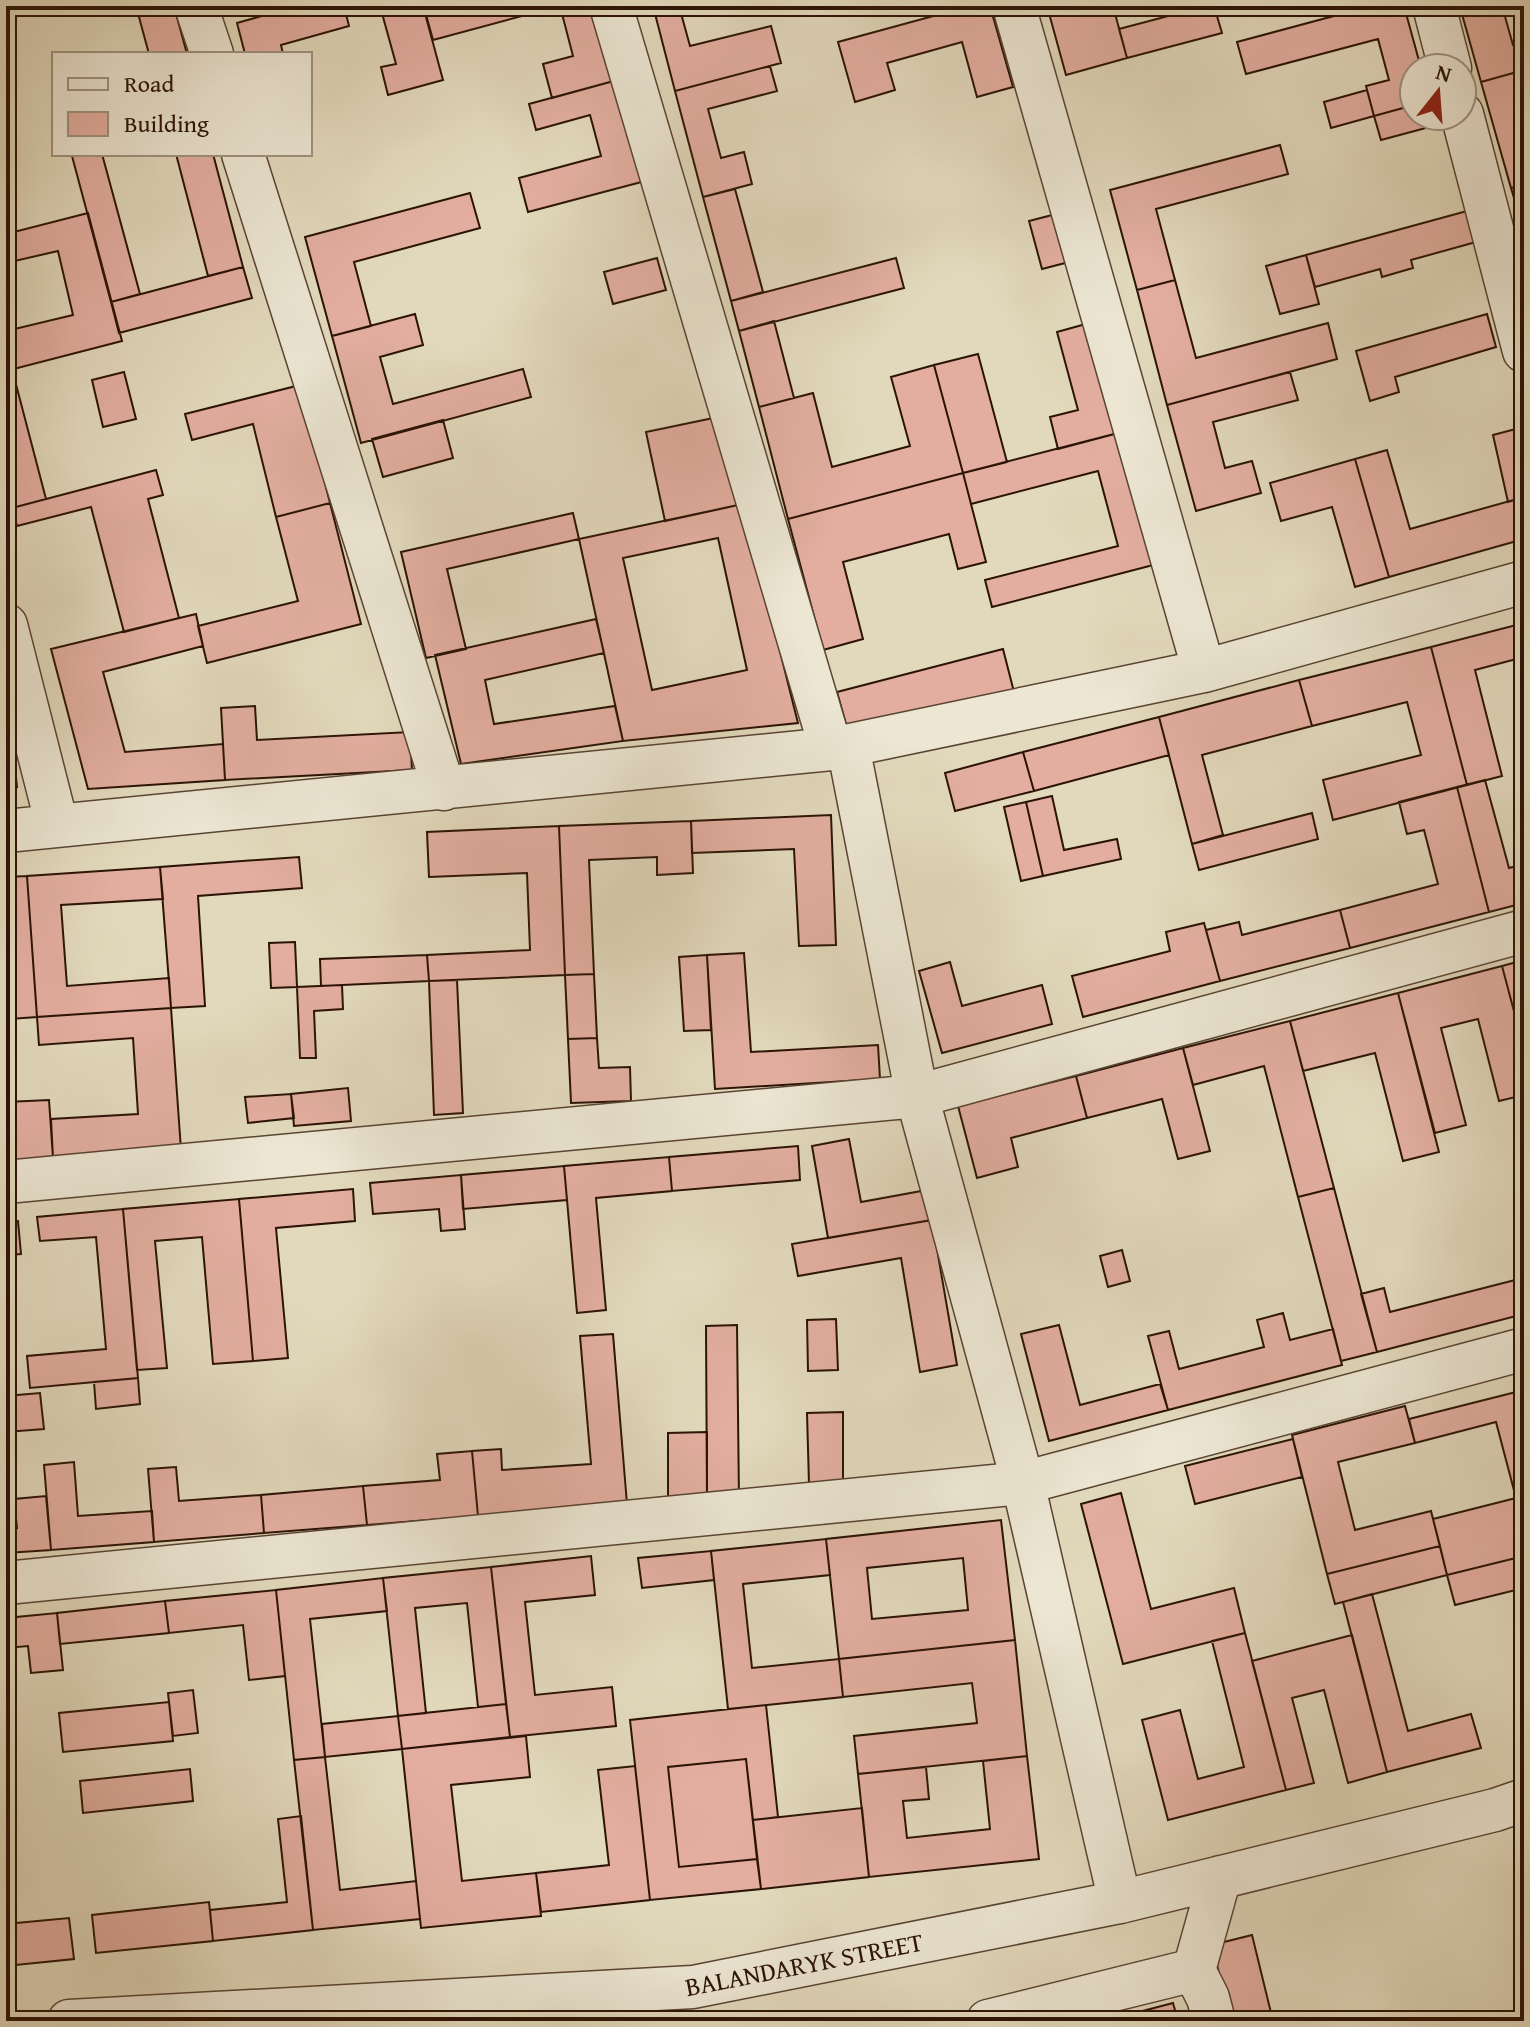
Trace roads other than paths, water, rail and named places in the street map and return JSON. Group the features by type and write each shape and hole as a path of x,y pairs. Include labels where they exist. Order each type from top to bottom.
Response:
{"street":[{"path":"196,6 211,52"},
{"path":"611,6 839,748 917,1096 1023,1483 1120,1902"},
{"path":"1014,6 1204,671"},
{"path":"1434,6 1446,52"},
{"path":"1467,132 1524,351"},
{"path":"244,156 444,789"},
{"path":"6,831 839,748 1204,671 1524,582"},
{"path":"6,625 57,825"},
{"path":"6,1182 917,1096 1524,931"},
{"path":"6,1583 1023,1483 1524,1349"},
{"name":"BALANDARYK STREET","path":"69,2021 697,2004 1495,1810 1524,1800"},
{"path":"1214,2021 1208,1998 1194,1970 1220,1877"},
{"path":"988,2021 1194,1970"}]}
